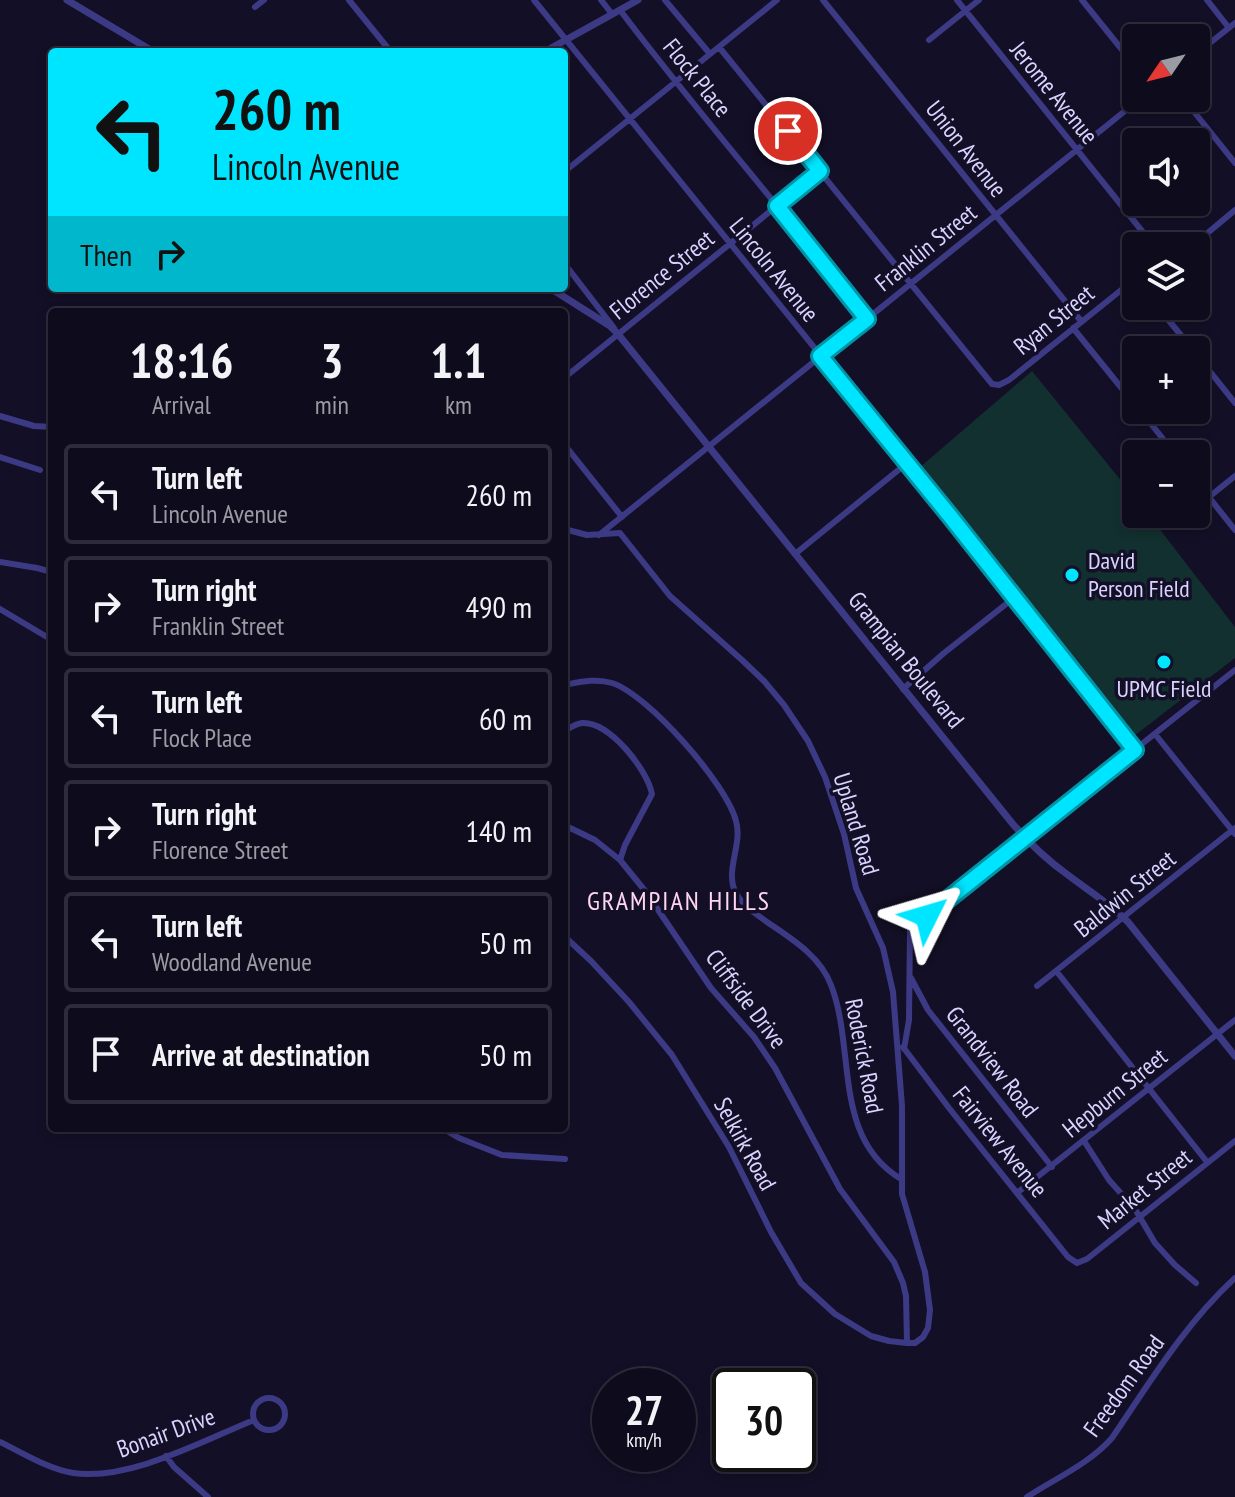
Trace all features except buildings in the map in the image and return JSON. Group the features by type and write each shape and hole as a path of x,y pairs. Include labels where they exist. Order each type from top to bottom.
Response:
{"street":[{"path":"67,0 147,48"},
{"path":"255,7 264,0"},
{"path":"349,0 388,48"},
{"name":"Lincoln Avenue","path":"534,0 1135,750"},
{"name":"Flock Place","path":"601,0 616,12 677,81 867,319"},
{"path":"551,48 638,0"},
{"path":"665,0 710,54"},
{"path":"568,169 777,0"},
{"name":"Union Avenue","path":"823,0 1081,321"},
{"name":"Jerome Avenue","path":"957,0 1143,232"},
{"path":"929,40 979,0"},
{"path":"1082,0 1122,50"},
{"path":"1207,0 1232,25 1210,43"},
{"path":"719,47 911,284"},
{"name":"Franklin Street","path":"622,517 1124,112"},
{"path":"1194,112 1235,163"},
{"name":"Florence Street","path":"568,375 820,171"},
{"path":"1209,232 1235,210"},
{"path":"568,268 618,334"},
{"name":"Ryan Street","path":"911,284 987,379 997,385 1009,380 1122,290"},
{"name":"Grampian Boulevard","path":"556,292 618,334 1025,838 1058,868 1124,918 1235,1056"},
{"path":"1168,320 1181,336"},
{"path":"1073,328 1122,388"},
{"path":"1210,372 1235,403"},
{"path":"0,416 48,427"},
{"path":"1151,424 1164,440"},
{"path":"568,449 622,517 599,535"},
{"path":"0,457 40,470"},
{"path":"795,554 907,463"},
{"path":"1210,496 1235,476"},
{"path":"1210,498 1235,530"},
{"name":"Upland Road","path":"568,530 587,535 620,533 670,596 764,681 784,705 808,741 834,802 856,888 883,948 893,992 902,1106 901,1179 904,1206 927,1281 930,1310 926,1333 919,1341 907,1343"},
{"path":"0,562 48,571"},
{"path":"903,689 1015,597"},
{"path":"0,609 48,638"},
{"path":"904,1049 909,1020 910,930 1235,670"},
{"name":"Roderick Road","path":"568,684 606,682 636,697 676,733 712,779 736,821 737,842 732,880 736,894 755,914 809,954 829,980 838,1006 846,1077 859,1130 879,1163 901,1179"},
{"path":"568,729 581,723 595,726 633,757 649,783 650,801 620,860"},
{"path":"1155,734 1234,831"},
{"name":"Cliffside Drive","path":"568,827 595,840 620,860 646,892 711,988 754,1037 775,1068 840,1189 894,1262 906,1296 907,1343"},
{"name":"Baldwin Street","path":"1037,986 1234,831"},
{"name":"Selkirk Road","path":"568,940 622,994 672,1055 729,1147 771,1232 801,1283 835,1314 871,1336 907,1343"},
{"path":"1057,972 1207,1162"},
{"name":"Grandview Road","path":"910,976 928,1010 1052,1167"},
{"name":"Hepburn Street","path":"1017,1193 1235,1020"},
{"name":"Fairview Avenue","path":"898,1041 1068,1257 1077,1263"},
{"path":"449,1132 502,1155 565,1159"},
{"path":"1084,1141 1109,1180 1135,1209 1155,1243 1196,1283"},
{"name":"Market Street","path":"1077,1263 1087,1259 1235,1141"},
{"name":"Freedom Road","path":"1027,1497 1102,1450 1191,1323 1235,1278"},
{"name":"Bonair Drive","path":"264,1399 277,1400 285,1409 284,1422 275,1430 262,1429 254,1420 255,1407 264,1399"},
{"name":"Bonair Drive","path":"0,1442 70,1472 96,1474 128,1469 254,1420"},
{"path":"166,1456 208,1497"}],"green space":[{"path":"1032,371 1122,482 1122,528 1159,528 1235,627 1235,658 1134,736 919,468"}],"place":[{"name":"David Person Field","path":"1072,575"},
{"name":"UPMC Field","path":"1164,662"}],"district":[{"name":"GRAMPIAN HILLS","path":"679,901"}],"route":[{"path":"788,131 820,171 777,206 867,319 820,356 1135,750 927,916"}]}
